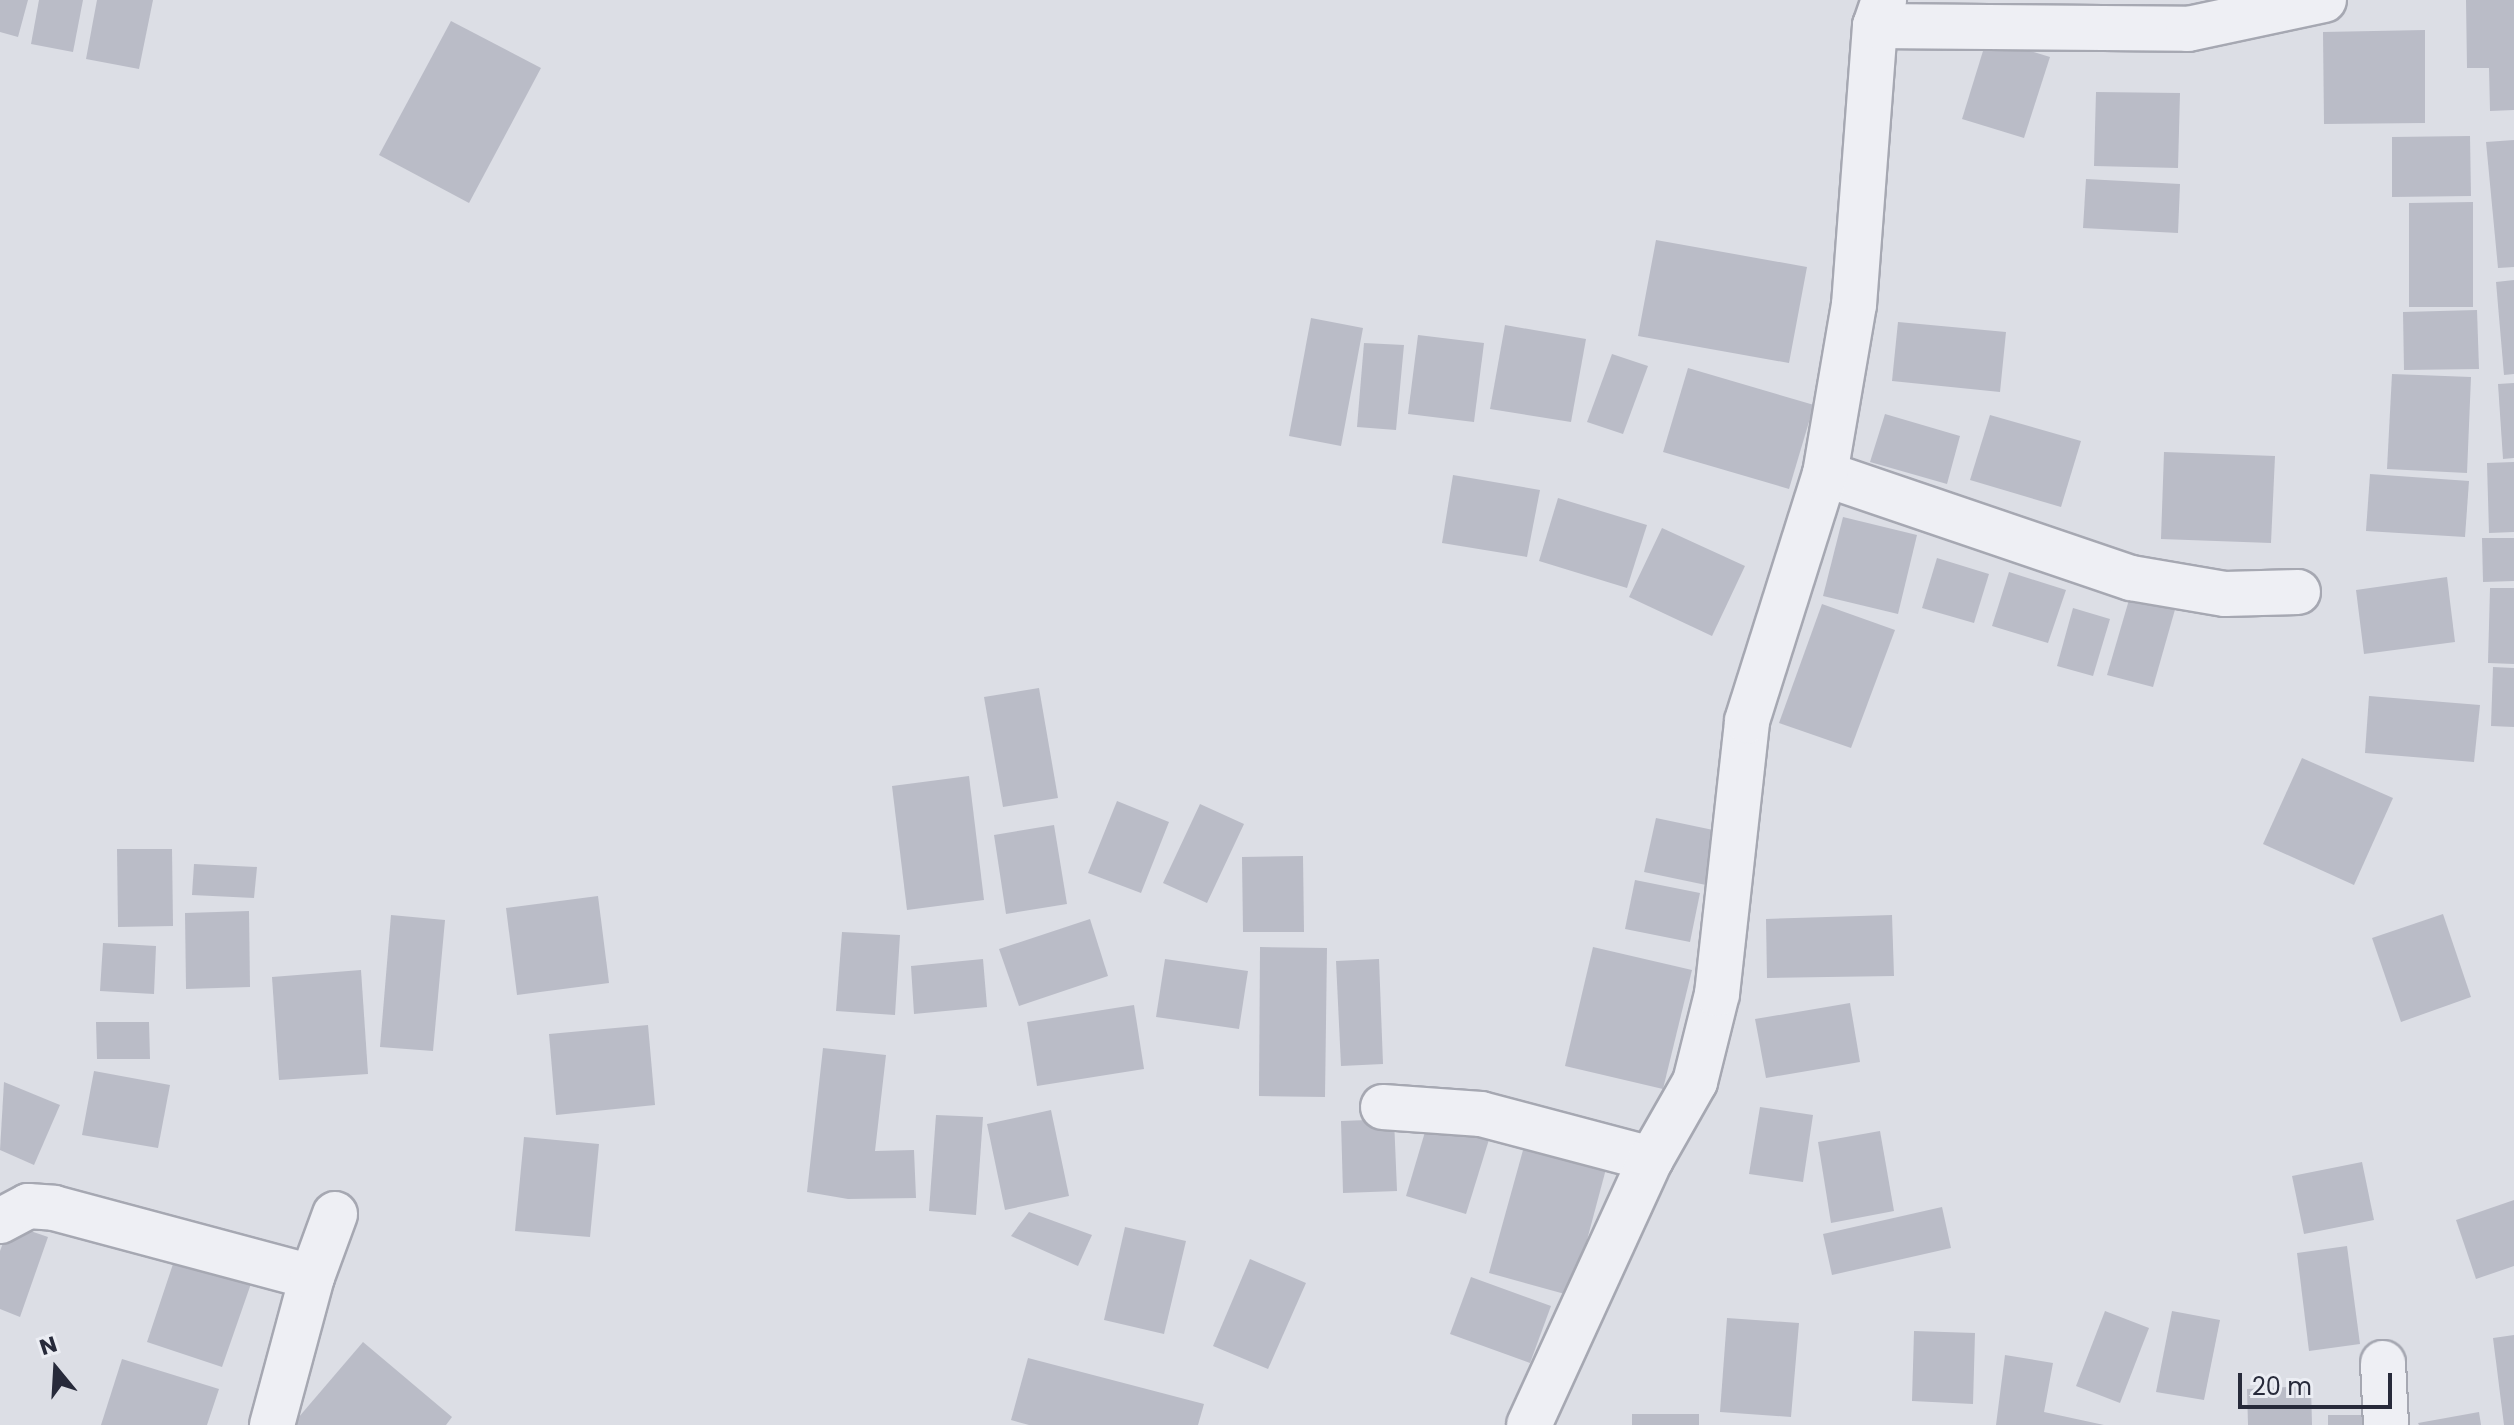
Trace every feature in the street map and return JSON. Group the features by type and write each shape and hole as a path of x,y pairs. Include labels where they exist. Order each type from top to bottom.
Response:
{"street":[{"path":"1529,1425 1651,1159 1695,1082 1717,994 1747,721 1825,474 1854,305 1880,13 2188,29 2324,0"},
{"path":"1825,474 2131,578 2225,594 2298,592"},
{"path":"1383,1107 1481,1114 1651,1159"},
{"path":"0,1221 28,1206 54,1208 312,1277"},
{"path":"272,1425 312,1277 335,1214"},
{"path":"2383,1363 2386,1425"}],"building":[{"path":"0,0 28,0 18,37 0,32"},
{"path":"39,0 83,0 73,52 31,44"},
{"path":"97,0 153,0 139,69 86,59"},
{"path":"2466,0 2514,0 2514,110 2490,111 2489,68 2467,68"},
{"path":"451,21 541,68 469,203 379,155"},
{"path":"2425,30 2425,123 2324,124 2323,32"},
{"path":"1987,38 2050,57 2024,138 1962,119"},
{"path":"2096,92 2180,93 2178,168 2094,166"},
{"path":"2470,136 2471,196 2392,197 2392,137"},
{"path":"2514,140 2514,267 2498,268 2486,142"},
{"path":"2086,179 2180,184 2178,233 2083,228"},
{"path":"2473,202 2473,307 2409,307 2409,203"},
{"path":"1656,240 1807,267 1789,363 1638,336"},
{"path":"2514,280 2514,374 2504,375 2496,282"},
{"path":"2477,310 2479,369 2404,370 2403,312"},
{"path":"1311,318 1363,328 1341,446 1289,436"},
{"path":"1898,322 2006,332 2000,392 1892,381"},
{"path":"1505,325 1586,339 1571,422 1490,409"},
{"path":"1418,335 1484,343 1474,422 1408,414"},
{"path":"1364,343 1404,345 1396,430 1357,427"},
{"path":"1612,354 1648,366 1623,434 1587,422"},
{"path":"1688,368 1814,405 1789,489 1663,452"},
{"path":"2392,374 2471,377 2467,473 2387,469"},
{"path":"2514,383 2514,458 2503,459 2498,384"},
{"path":"1885,414 1960,436 1947,484 1870,462"},
{"path":"1990,415 2081,441 2061,507 1970,480"},
{"path":"2164,452 2275,456 2271,543 2161,539"},
{"path":"2514,462 2514,532 2489,533 2487,463"},
{"path":"2370,474 2469,481 2465,537 2366,531"},
{"path":"1453,475 1540,490 1527,557 1442,543"},
{"path":"1558,498 1647,525 1627,588 1539,561"},
{"path":"1843,517 1917,535 1898,614 1823,596"},
{"path":"1662,528 1745,566 1712,636 1629,597"},
{"path":"2482,538 2514,538 2514,581 2483,582"},
{"path":"1937,558 1989,574 1974,623 1922,608"},
{"path":"2009,572 2066,590 2048,643 1992,626"},
{"path":"2447,577 2455,642 2364,654 2356,590"},
{"path":"2490,588 2514,588 2514,664 2488,663"},
{"path":"2131,593 2176,606 2153,687 2107,675"},
{"path":"1822,604 1895,630 1851,748 1779,723"},
{"path":"2073,608 2110,619 2093,676 2057,666"},
{"path":"2493,667 2514,668 2514,727 2491,726"},
{"path":"1039,688 1058,798 1003,807 984,697"},
{"path":"2369,696 2480,705 2474,762 2365,753"},
{"path":"2302,758 2393,798 2354,885 2263,844"},
{"path":"969,776 984,900 907,910 892,786"},
{"path":"1117,801 1169,822 1141,893 1088,873"},
{"path":"1200,804 1244,824 1207,903 1163,883"},
{"path":"1656,818 1718,831 1706,885 1644,872"},
{"path":"1054,825 1067,904 1006,914 994,835"},
{"path":"117,849 172,849 173,926 118,927"},
{"path":"1303,856 1304,932 1243,932 1242,857"},
{"path":"194,864 257,867 254,898 192,895"},
{"path":"1635,880 1700,893 1690,942 1625,929"},
{"path":"598,896 609,983 517,995 506,908"},
{"path":"249,911 250,987 186,989 185,913"},
{"path":"2443,914 2471,997 2401,1022 2372,938"},
{"path":"391,915 445,920 433,1051 380,1047"},
{"path":"1892,915 1894,976 1767,978 1766,919"},
{"path":"1090,919 1108,976 1019,1006 999,949"},
{"path":"842,932 900,935 895,1015 836,1011"},
{"path":"103,943 156,946 154,994 100,991"},
{"path":"1260,947 1327,948 1325,1097 1259,1096"},
{"path":"1593,947 1692,970 1663,1089 1565,1066"},
{"path":"983,959 987,1007 914,1014 911,966"},
{"path":"1165,959 1248,971 1239,1029 1156,1017"},
{"path":"1379,959 1383,1064 1341,1066 1336,961"},
{"path":"361,970 368,1074 279,1080 272,977"},
{"path":"1850,1003 1860,1062 1766,1078 1755,1019"},
{"path":"1134,1005 1144,1069 1037,1086 1027,1022"},
{"path":"96,1022 149,1022 150,1059 97,1059"},
{"path":"648,1025 655,1105 556,1115 549,1034"},
{"path":"823,1048 886,1055 875,1151 914,1150 916,1198 848,1199 807,1192"},
{"path":"94,1071 170,1085 158,1148 82,1135"},
{"path":"4,1082 60,1105 34,1165 0,1150"},
{"path":"1760,1107 1813,1115 1803,1182 1749,1174"},
{"path":"1051,1110 1069,1196 1005,1210 987,1124"},
{"path":"936,1115 983,1117 976,1215 929,1211"},
{"path":"1430,1115 1491,1133 1466,1214 1406,1196"},
{"path":"1394,1119 1397,1191 1343,1193 1341,1121"},
{"path":"1880,1131 1894,1211 1831,1223 1818,1142"},
{"path":"1528,1132 1610,1154 1572,1296 1489,1273"},
{"path":"524,1137 599,1144 590,1237 515,1231"},
{"path":"2362,1162 2374,1220 2304,1234 2292,1176"},
{"path":"2514,1200 2514,1266 2476,1279 2456,1220"},
{"path":"1942,1207 1951,1248 1832,1275 1823,1234"},
{"path":"1029,1212 1092,1235 1078,1266 1011,1236"},
{"path":"10,1224 48,1237 20,1317 0,1309 0,1251"},
{"path":"1125,1227 1186,1241 1164,1334 1104,1320"},
{"path":"2347,1246 2360,1344 2309,1351 2297,1253"},
{"path":"178,1249 254,1275 222,1367 147,1342"},
{"path":"1250,1259 1306,1283 1268,1369 1213,1346"},
{"path":"1471,1277 1551,1306 1530,1363 1450,1334"},
{"path":"2105,1311 2149,1328 2120,1403 2076,1386"},
{"path":"2172,1311 2220,1320 2204,1400 2156,1392"},
{"path":"1727,1318 1799,1323 1791,1417 1720,1412"},
{"path":"1914,1331 1975,1333 1973,1404 1912,1401"},
{"path":"2514,1335 2514,1425 2504,1425 2493,1338"},
{"path":"363,1342 452,1417 446,1425 292,1425"},
{"path":"2005,1355 2053,1363 2044,1412 2104,1425 1996,1425"},
{"path":"1028,1358 1204,1404 1198,1425 1029,1425 1011,1420"},
{"path":"122,1359 219,1389 207,1425 101,1425"},
{"path":"2311,1386 2312,1425 2248,1425 2247,1389"},
{"path":"2479,1412 2481,1425 2418,1423"},
{"path":"1632,1414 1699,1414 1699,1425 1632,1425"},
{"path":"2328,1415 2382,1415 2382,1425 2328,1425"}]}
